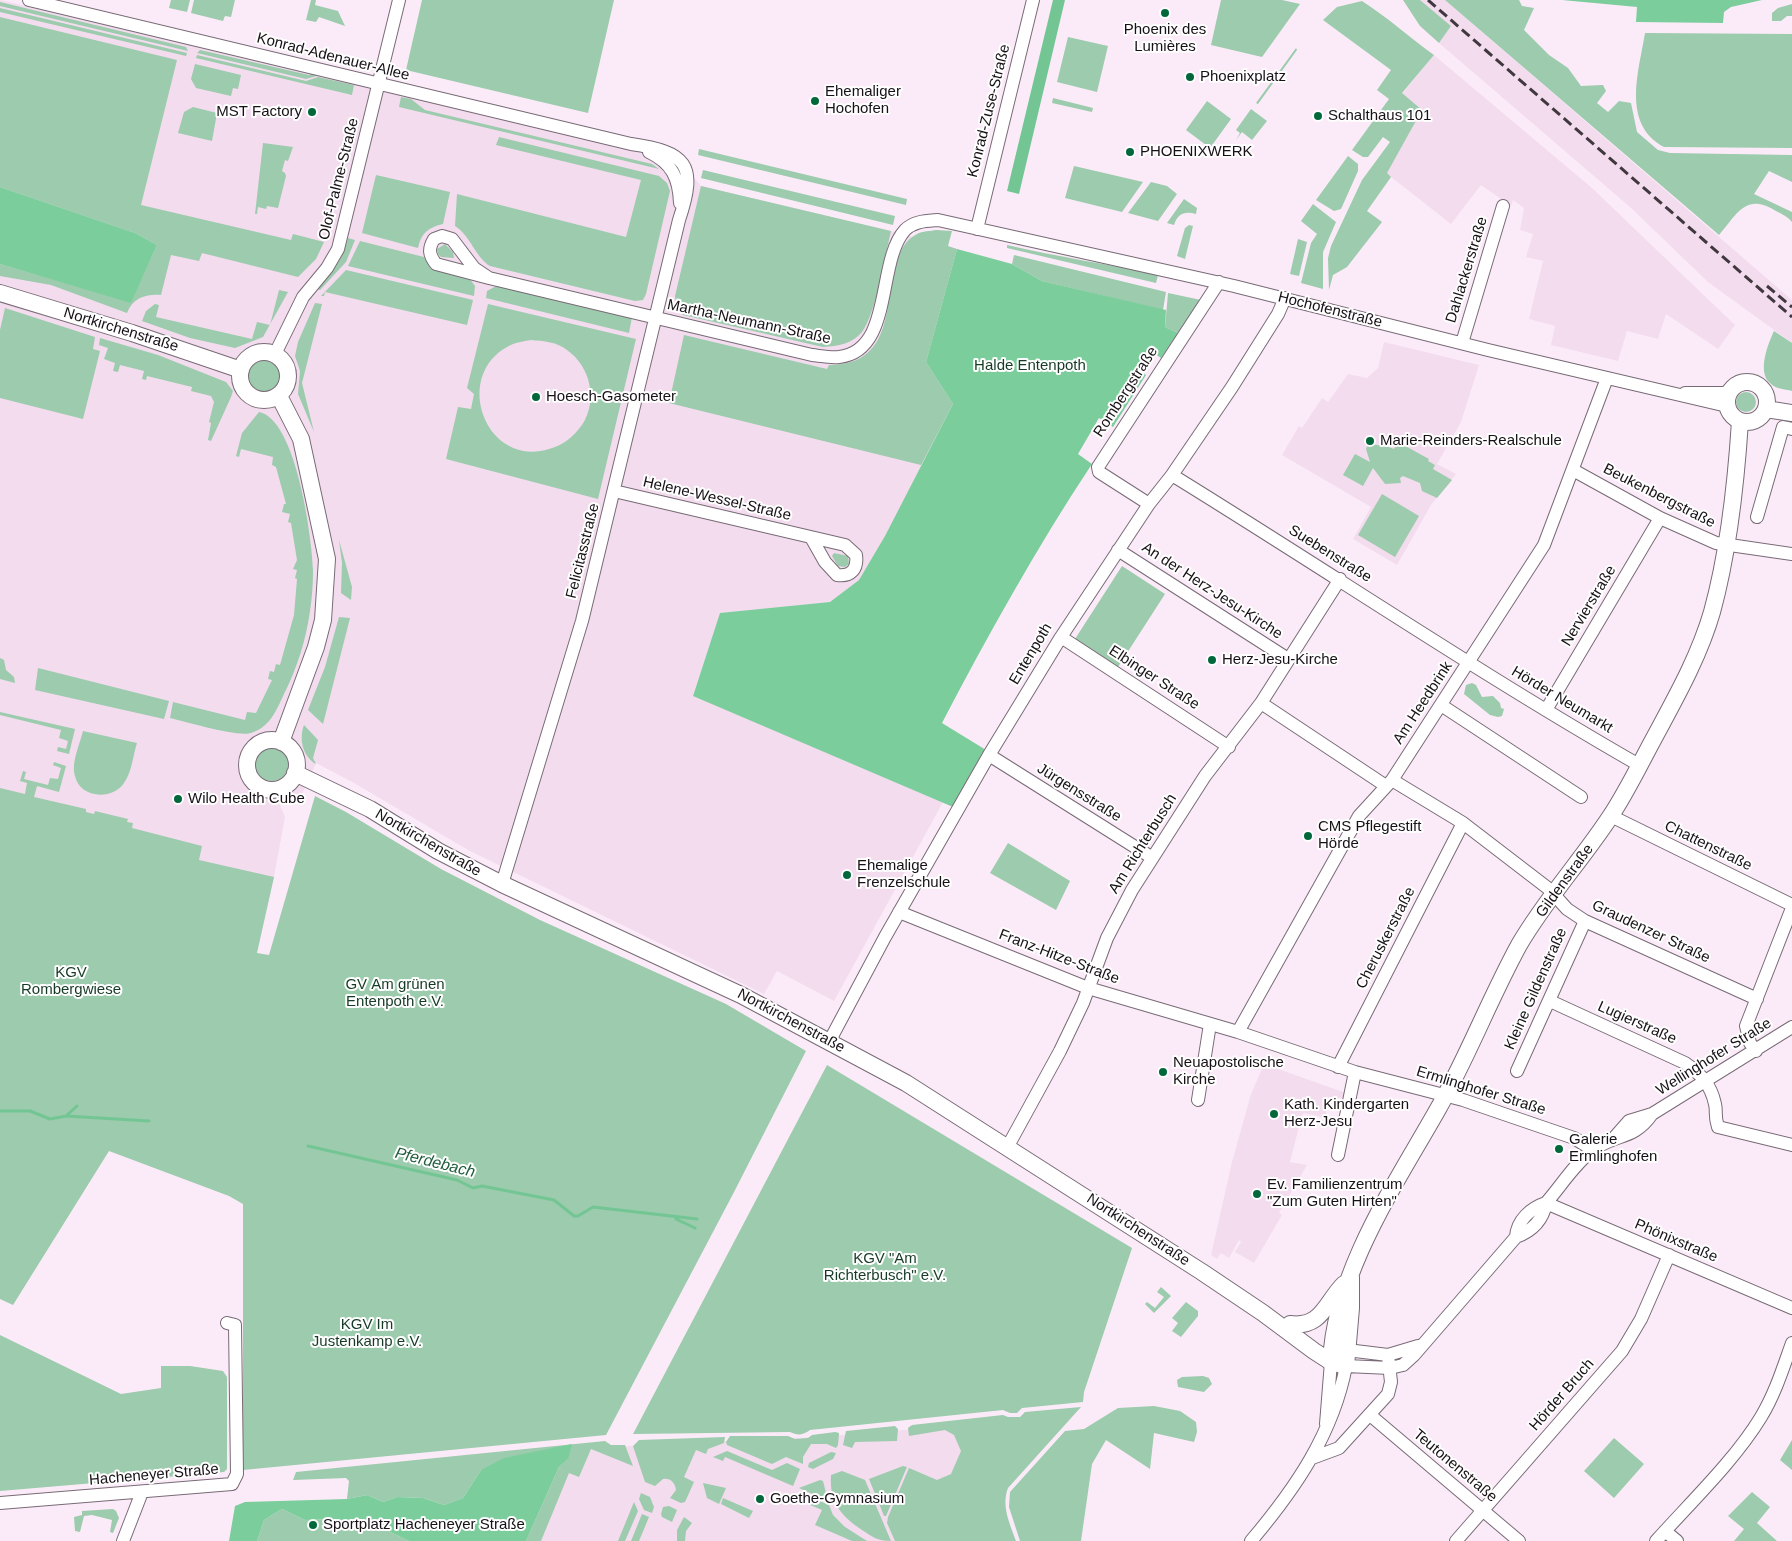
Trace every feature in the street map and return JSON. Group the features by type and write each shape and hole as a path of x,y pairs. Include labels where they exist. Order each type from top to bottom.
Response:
{"main road":[{"name":"Nortkirchenstraße","path":"0,293 241,370"},
{"path":"268,352 275,354 286,364 288,385 279,396 265,401 250,396 241,385 241,370 248,358 254,354 268,352"},
{"path":"1750,381 1761,386 1767,403 1762,416 1746,421 1733,416 1728,399 1738,383 1750,381"},
{"path":"279,396 301,439 327,559 323,620 316,647 281,742"},
{"path":"1767,403 1792,402"},
{"path":"1767,403 1792,413"},
{"name":"Gildenstraße","path":"1290,1324 1301,1325 1314,1321 1323,1313 1332,1296 1351,1277 1386,1200 1446,1094 1520,944 1611,816 1694,659 1712,612 1738,471 1746,456 1746,421"},
{"path":"267,740 281,742 292,750 295,756 295,773 283,787 270,790 258,785 249,776 247,763 255,746 267,740"},
{"name":"Nortkirchenstraße","path":"295,773 370,809 438,851 502,884 714,982 906,1083 1008,1146 1263,1313 1339,1356"},
{"name":"Gildenstraße","path":"1339,1356 1351,1308 1351,1277"},
{"name":"Nortkirchenstraße","path":"1263,1313 1290,1324 1339,1356"}],"street":[{"name":"Konrad-Adenauer-Allee","path":"29,0 380,85 672,152 682,163"},
{"name":"Olof-Palme-Straße","path":"275,354 302,297 327,268 338,249 380,85 399,0"},
{"name":"Konrad-Zuse-Straße","path":"977,229 1033,0"},
{"name":"Konrad-Adenauer-Allee","path":"631,144 662,158 677,179"},
{"name":"Felicitasstraße","path":"502,884 582,621 688,189 686,173 682,163"},
{"name":"Felicitasstraße","path":"677,179 680,203 679,220"},
{"name":"Dahlackerstraße","path":"1462,343 1503,206"},
{"name":"Martha-Neumann-Straße","path":"489,278 812,355 840,357 860,349 874,330 895,249 905,230 922,221 938,220 977,229"},
{"name":"Hochofenstraße","path":"977,229 1218,282 1607,378 1682,394 1728,399"},
{"name":"Rombergstraße","path":"1149,504 1099,472 1098,467 1218,282"},
{"name":"Entenpoth","path":"829,1042 899,912 989,755 1061,637 1149,504 1172,475 1232,387 1278,314 1285,298"},
{"name":"Am Heedbrink","path":"1238,1032 1360,816 1389,783 1544,545 1607,378"},
{"path":"1757,517 1783,427 1792,430"},
{"name":"Beukenbergstraße","path":"1573,470 1660,518 1696,535 1725,545 1792,554"},
{"name":"Suebenstraße","path":"1172,475 1340,579 1468,663"},
{"name":"Helene-Wessel-Straße","path":"614,491 812,539"},
{"name":"Nervierstraße","path":"1546,710 1660,518"},
{"name":"An der Herz-Jesu-Kirche","path":"1118,550 1288,659"},
{"name":"Am Richterbusch","path":"1008,1146 1060,1051 1108,938 1151,857 1205,776 1261,704 1340,579"},
{"name":"Elbinger Straße","path":"1061,637 1229,747"},
{"name":"Hörder Neumarkt","path":"1468,663 1639,765"},
{"name":"Graudenzer Straße","path":"1261,704 1389,783 1463,823 1555,894 1567,909 1585,921 1757,998"},
{"path":"1441,705 1581,797"},
{"name":"Jürgensstraße","path":"989,755 1151,857"},
{"name":"Chattenstraße","path":"1611,816 1792,906"},
{"name":"Cheruskerstraße","path":"1338,1067 1463,823"},
{"path":"1756,1051 1750,1042 1746,1026 1792,906"},
{"name":"Franz-Hitze-Straße","path":"899,912 1088,988 1238,1032"},
{"name":"Kleine Gildenstraße","path":"1517,1071 1585,921"},
{"name":"Lugierstraße","path":"1550,1001 1686,1063 1706,1081"},
{"path":"1198,1100 1210,1024"},
{"name":"Wellinghofer Straße","path":"1339,1356 1389,1362 1423,1344 1516,1237 1521,1220 1530,1211 1546,1203 1593,1150 1614,1138 1635,1132 1652,1114 1792,1027"},
{"name":"Ermlinghofer Straße","path":"1238,1032 1338,1067 1446,1094 1574,1138 1593,1150"},
{"path":"1338,1155 1355,1072"},
{"path":"1706,1081 1716,1106 1714,1115 1718,1127 1792,1145"},
{"name":"Phönixstraße","path":"1546,1203 1792,1308"},
{"name":"Hörder Bruch","path":"1456,1541 1622,1351 1641,1319 1669,1255"},
{"name":"Hacheneyer Straße","path":"0,1504 232,1484 236,1474 235,1325 227,1323"},
{"path":"1656,1541 1740,1446 1760,1418 1777,1386 1792,1343"},
{"path":"1251,1541 1284,1501 1312,1458 1326,1428 1339,1356"},
{"path":"1312,1458 1339,1448 1388,1394 1391,1382 1389,1362"},
{"name":"Teutonenstraße","path":"1370,1415 1518,1541"},
{"path":"123,1541 142,1492"},
{"path":"1665,1531 1677,1541"}],"shaded area":[{"path":"0,0 681,162 701,186 891,231 957,249 926,362 953,404 882,544 859,580 831,602 720,614 693,695 943,802 834,1001 777,971 764,994 468,850 354,783 316,763 301,796 293,794 278,800 285,817 274,877 256,953 0,893"},
{"path":"1053,0 1065,0 1019,194 1007,191"},
{"path":"1420,0 1445,0 1792,300 1792,343 1708,282 1630,207 1439,43 1451,26"},
{"path":"1434,55 1592,188 1735,325 1718,349 1666,314 1658,339 1627,331 1618,361 1551,345 1555,326 1529,319 1543,261 1526,257 1533,234 1520,230 1524,208 1513,200 1511,206 1481,185 1451,224 1386,173 1422,110 1402,94"},
{"name":"Marie-Reinders-Realschule","path":"1384,342 1479,365 1461,422 1437,464 1456,474 1431,505 1397,565 1353,539 1371,507 1282,455 1299,426 1302,428 1322,398 1328,402 1348,374 1367,378 1378,368"},
{"path":"1264,1064 1346,1093 1345,1097 1336,1099 1326,1097 1326,1118 1304,1113 1302,1115 1290,1162 1307,1165 1279,1213 1282,1215 1254,1263 1235,1252 1241,1242 1239,1240 1229,1258 1221,1253 1217,1259 1211,1255 1232,1162 1251,1094"},
{"path":"981,1424 911,1541 526,1541 568,1449 816,1437"}],"green space":[{"path":"171,0 190,0 187,12 169,8"},
{"path":"194,0 235,0 231,17 225,16 223,21 191,13"},
{"path":"311,0 316,0 315,5 338,11 345,26 319,17 316,22 306,20"},
{"path":"422,0 614,0 588,113 406,70"},
{"path":"1221,0 1282,0 1300,4 1262,57 1211,45"},
{"path":"1403,0 1420,0 1451,26 1439,43 1420,26"},
{"path":"1445,0 1519,0 1522,6 1534,8 1524,30 1549,55 1568,68 1581,86 1603,85 1606,91 1597,103 1608,112 1619,101 1631,103 1637,132 1658,150 1670,153 1792,155 1792,182 1769,171 1754,194 1792,212 1792,222 1766,206 1750,205 1737,213 1719,235"},
{"path":"1562,0 1762,0 1731,7 1724,12 1723,23 1636,22 1637,7"},
{"path":"1362,1 1434,55 1402,93 1422,110 1387,173 1391,177 1367,211 1382,222 1347,267 1333,275 1329,290 1328,258 1331,246 1362,180 1390,142 1383,137 1368,157 1363,157 1352,150 1389,99 1377,90 1391,70 1323,20 1337,7"},
{"path":"0,2 186,47 188,51 0,6"},
{"path":"1792,4 1792,16 1787,16 1781,21 1772,21 1772,13 1778,8"},
{"path":"0,8 187,53 186,56 0,12"},
{"path":"0,17 177,60 141,205 291,240 293,234 324,242 316,259 298,277 202,253 199,261 171,255 161,295 145,296 136,300 127,313 51,285 0,276 0,264 131,302 157,245 135,233 0,187"},
{"path":"1645,33 1792,34 1792,148 1664,147 1651,137 1642,125 1636,96 1639,64"},
{"path":"1068,37 1108,46 1097,92 1057,82"},
{"path":"1296,48 1297,50 1258,104 1256,103"},
{"path":"200,50 309,75 314,73 320,75 306,79 197,53"},
{"path":"197,55 306,81 318,77 354,85 352,95 196,58"},
{"path":"195,64 241,75 238,89 233,88 231,96 196,88 191,79"},
{"path":"401,97 411,99 425,110 652,164 659,169 399,107"},
{"path":"1053,98 1093,108 1092,112 1052,103"},
{"path":"1207,101 1231,119 1210,148 1186,130"},
{"path":"193,107 217,113 212,141 178,133 184,112"},
{"path":"1251,109 1267,121 1252,140 1242,132 1236,140 1240,133 1236,130"},
{"path":"499,137 659,176 667,183 670,191 643,300 635,301 490,266 480,257 465,235 455,226 457,194 626,237 641,180 496,145"},
{"path":"263,143 293,147 288,161 285,160 282,171 286,176 278,208 267,206 266,209 258,207 257,214 255,214"},
{"path":"699,149 907,199 906,205 698,155"},
{"path":"1348,156 1358,164 1358,171 1341,209 1334,211 1316,200"},
{"path":"1074,166 1143,182 1122,212 1065,198"},
{"path":"703,170 895,216 893,225 701,178"},
{"path":"376,175 450,192 443,224 426,232 421,238 418,248 362,233"},
{"path":"1151,182 1167,186 1177,194 1158,221 1128,213"},
{"path":"701,186 891,231 872,312 862,332 844,344 823,347 683,315 676,307 675,296"},
{"path":"0,187 135,233 157,245 131,303 0,264"},
{"path":"1184,199 1197,208 1196,214 1182,214 1174,225 1167,223"},
{"path":"1313,204 1336,222 1323,252 1323,289 1301,283 1311,243 1317,234 1301,221"},
{"path":"1189,225 1193,226 1185,259 1177,256 1185,228"},
{"path":"936,230 952,231 948,246 957,249 926,362 953,404 921,465 669,403 684,335 827,369 829,365 856,360 872,348 882,330 896,265 903,247 917,234"},
{"path":"348,238 355,240 346,262 320,290 317,289 336,265 343,253"},
{"path":"1298,239 1307,242 1299,276 1290,274"},
{"path":"360,241 424,257 430,267 469,278 475,286 474,296 348,266"},
{"path":"445,244 453,252 454,258 441,257 438,254 437,249"},
{"path":"1007,245 1158,275 1156,283 1007,248"},
{"name":"Halde Entenpoth","path":"957,249 1012,264 1042,281 1166,310 1165,327 1178,333 1161,358 1154,353 1142,372 1146,375 1113,427 1099,418 1078,454 1092,464 1014,592 942,723 986,750 953,807 693,696 720,613 830,602 859,580 885,536 953,404 926,362"},
{"path":"1014,255 1166,292 1163,310 1042,281 1012,264"},
{"path":"346,270 473,300 467,325 325,292 324,296 321,296"},
{"path":"498,285 632,317 629,333 486,298 487,291"},
{"path":"279,290 288,292 270,324"},
{"path":"1168,293 1201,300 1178,333 1165,327"},
{"path":"315,303 322,304 302,383 314,432 298,394 300,371 295,356 298,342"},
{"path":"155,304 159,305 156,317 252,339 257,322 270,325 263,337 235,348 190,338 142,321 146,311"},
{"path":"488,304 636,339 598,499 446,459 458,407 471,409 474,394 467,388","holes":["531,340 559,345 575,357 587,375 591,395 587,416 582,425 568,440 549,449 526,451 507,445 492,432 483,414 480,394 483,375 494,357 513,344"]},
{"path":"5,308 95,337 93,349 100,351 83,419 0,398 0,330"},
{"path":"1774,331 1792,343 1792,391 1772,385 1764,372 1765,358"},
{"path":"100,338 158,355 226,382 233,391 211,441 208,440 211,423 209,422 214,402 211,396 191,391 192,387 147,376 146,380 142,379 144,371 120,365 118,372 113,371 115,363 104,359 108,348 99,345"},
{"path":"264,358 276,363 281,375 276,387 264,392 252,387 247,375 252,363"},
{"path":"1742,392 1750,392 1756,398 1756,406 1750,412 1742,412 1736,406 1736,398"},
{"path":"259,412 272,419 283,435 300,481 312,554 313,586 306,633 289,684 268,723 258,730 244,734 199,726 170,718 173,702 245,720 247,712 256,713 272,680 268,679 270,671 274,672 276,664 280,665 294,615 297,579 295,578 297,570 293,569 297,560 291,523 288,522 290,514 282,512 284,504 286,504 276,467 272,465 273,457 241,449 239,457 236,456 242,433"},
{"path":"1398,442 1429,459 1428,461 1435,465 1433,469 1452,480 1437,498 1422,491 1420,483 1403,476 1400,478 1401,483 1385,484 1373,468 1363,486 1343,475 1355,454 1370,462 1366,449 1368,444 1394,449"},
{"path":"1382,494 1419,516 1395,557 1358,535"},
{"path":"339,540 352,587 351,600 341,593 342,563"},
{"path":"834,553 848,556 849,564 845,567 838,566 832,556"},
{"path":"1122,566 1165,594 1118,667 1075,639"},
{"path":"339,617 350,618 323,724 308,710 325,667"},
{"path":"0,658 4,660 6,670 14,677 15,683 0,679"},
{"path":"38,668 169,701 164,719 35,690"},
{"path":"1472,683 1476,685 1482,697 1493,696 1500,703 1501,708 1504,709 1502,716 1490,715 1464,694 1466,685"},
{"path":"0,712 75,729 69,754 57,751 58,747 66,749 68,741 59,738 61,730 0,715"},
{"path":"304,725 318,740 313,758 316,764 311,761 303,746 302,735"},
{"path":"83,731 137,743 131,769 127,779 119,789 105,794 97,794 90,793 78,784 74,765"},
{"path":"272,747 284,752 289,764 284,776 272,781 260,776 255,764 260,752"},
{"path":"54,762 66,766 59,792 37,786 34,797 86,809 86,812 94,814 95,811 128,819 127,822 133,823 132,828 202,846 199,860 274,877 257,953 269,955 315,796 346,812 441,869 540,920 726,1004 806,1051 606,1435 243,1470 243,1204 229,1196 109,1151 13,1305 0,1299 0,788 25,794 27,783 20,781 23,771 26,772 24,779 48,785 50,778 58,779 61,768 53,765"},
{"path":"1008,843 1070,881 1056,910 990,873"},
{"name":"KGV \"Am Richterbusch\" e.V.","path":"827,1065 1132,1248 1084,1392 1083,1402 1022,1408 1017,1413 1003,1410 810,1430 800,1434 790,1432 633,1434"},
{"path":"1161,1287 1171,1296 1154,1313 1145,1304 1147,1302 1155,1308 1164,1297 1157,1292"},
{"path":"1186,1302 1198,1311 1198,1316 1181,1337 1172,1331 1178,1323 1172,1318"},
{"path":"0,1335 121,1394 161,1388 161,1366 190,1366 223,1371 227,1377 227,1469 224,1472 0,1491"},
{"path":"1203,1376 1209,1378 1212,1384 1204,1392 1178,1387 1177,1380 1182,1377"},
{"path":"1154,1406 1180,1411 1196,1422 1197,1432 1194,1442 1154,1433 1150,1469 1106,1440 1092,1464 1081,1541 1020,1541 1009,1507 1010,1492 1065,1431 1084,1429 1118,1408"},
{"path":"1081,1407 1008,1488 1005,1501 1006,1508 1016,1541 895,1541 887,1523 888,1517 909,1468 937,1480 951,1474 961,1451 954,1435 945,1430 909,1436 908,1428 912,1425 1003,1415 1020,1417 1025,1412"},
{"path":"895,1426 898,1429 897,1441 855,1442 852,1448 843,1445 846,1431"},
{"path":"835,1432 839,1433 836,1448 827,1444 811,1444 803,1457 803,1464 786,1457 772,1464 727,1445 726,1442 730,1436 788,1436 795,1439"},
{"path":"725,1437 724,1443 708,1449 706,1454 696,1450 684,1477 694,1482 685,1502 681,1503 670,1498 676,1490 674,1483 670,1480 663,1479 655,1486 645,1482 633,1446 639,1440"},
{"path":"1614,1438 1644,1464 1614,1498 1584,1471"},
{"path":"1792,1440 1792,1470 1780,1460"},
{"path":"605,1441 611,1445 625,1445 633,1466 591,1449 579,1477 569,1473 541,1541 526,1541 559,1467 568,1459 481,1470 463,1498 444,1505 423,1498 397,1497 383,1502 367,1495 347,1499 349,1481 346,1478 293,1480 296,1472"},
{"path":"572,1444 568,1459 559,1467 526,1541 409,1541 384,1529 336,1519 305,1520 282,1509 264,1520 257,1541 229,1541 235,1506 245,1502 347,1499 367,1495 383,1502 397,1497 423,1498 444,1505 463,1498 481,1470 504,1458"},
{"path":"727,1451 772,1470 787,1463 800,1469 793,1486 725,1457 723,1461 713,1457"},
{"path":"831,1452 836,1453 833,1459 813,1469 808,1467 809,1463"},
{"path":"903,1466 907,1467 886,1516 884,1516 869,1479"},
{"path":"842,1471 865,1480 891,1541 869,1535 842,1514 834,1501 831,1475"},
{"path":"820,1480 823,1481 828,1501 799,1488"},
{"path":"703,1483 726,1488 719,1504 707,1498"},
{"path":"799,1492 829,1505 833,1515 845,1527 867,1541 852,1541 815,1525 822,1510 796,1499"},
{"path":"1752,1492 1770,1507 1757,1523 1777,1541 1734,1541 1744,1529 1728,1516"},
{"path":"641,1493 650,1497 654,1507 652,1513 644,1510 639,1499"},
{"path":"723,1498 753,1511 749,1518 721,1504"},
{"path":"634,1502 638,1511 625,1541 618,1541"},
{"path":"669,1506 677,1510 672,1522 662,1517 661,1514 663,1507"},
{"path":"113,1509 119,1518 113,1533 110,1532 112,1520 92,1515 84,1516 80,1532 75,1531 74,1517 82,1515 82,1511"},
{"name":"Sportplatz Hacheneyer Straße","path":"282,1509 305,1520 336,1519 384,1529 409,1541 257,1541 264,1520"},
{"path":"642,1514 649,1517 639,1541 631,1541"},
{"path":"684,1517 692,1523 686,1531 685,1541 677,1541 677,1530"}],"waterway":[{"path":"66,1116 77,1106"},
{"name":"Pferdebach","path":"0,1111 30,1111 50,1119 66,1116 149,1121"},
{"name":"Pferdebach","path":"308,1146 457,1180 473,1188 482,1186 554,1200 574,1216 578,1216 593,1207 697,1219"},
{"path":"676,1219 695,1228"}],"railway":[{"path":"1428,0 1792,317"},
{"path":"1767,286 1792,307"}],"place":[{"name":"Phoenix des Lumières","path":"1165,13"},
{"name":"Phoenixplatz","path":"1190,77"},
{"name":"Ehemaliger Hochofen","path":"815,101"},
{"name":"MST Factory","path":"312,112"},
{"name":"Schalthaus 101","path":"1318,116"},
{"name":"PHOENIXWERK","path":"1130,152"},
{"name":"Hoesch-Gasometer","path":"536,397"},
{"name":"Marie-Reinders-Realschule","path":"1370,441"},
{"name":"Herz-Jesu-Kirche","path":"1212,660"},
{"name":"Wilo Health Cube","path":"178,799"},
{"name":"CMS Pflegestift Hörde","path":"1308,836"},
{"name":"Ehemalige Frenzelschule","path":"847,875"},
{"name":"Neuapostolische Kirche","path":"1163,1072"},
{"name":"Kath. Kindergarten Herz-Jesu","path":"1274,1114"},
{"name":"Galerie Ermlinghofen","path":"1559,1149"},
{"name":"Ev. Familienzentrum \"Zum Guten Hirten\"","path":"1257,1194"},
{"name":"Goethe-Gymnasium","path":"760,1499"},
{"name":"Sportplatz Hacheneyer Straße","path":"313,1525"}],"park label":[{"name":"KGV Rombergwiese","path":"71,982"},
{"name":"GV Am grünen Entenpoth e.V.","path":"395,994"},
{"name":"KGV Im Justenkamp e.V.","path":"367,1334"}]}
